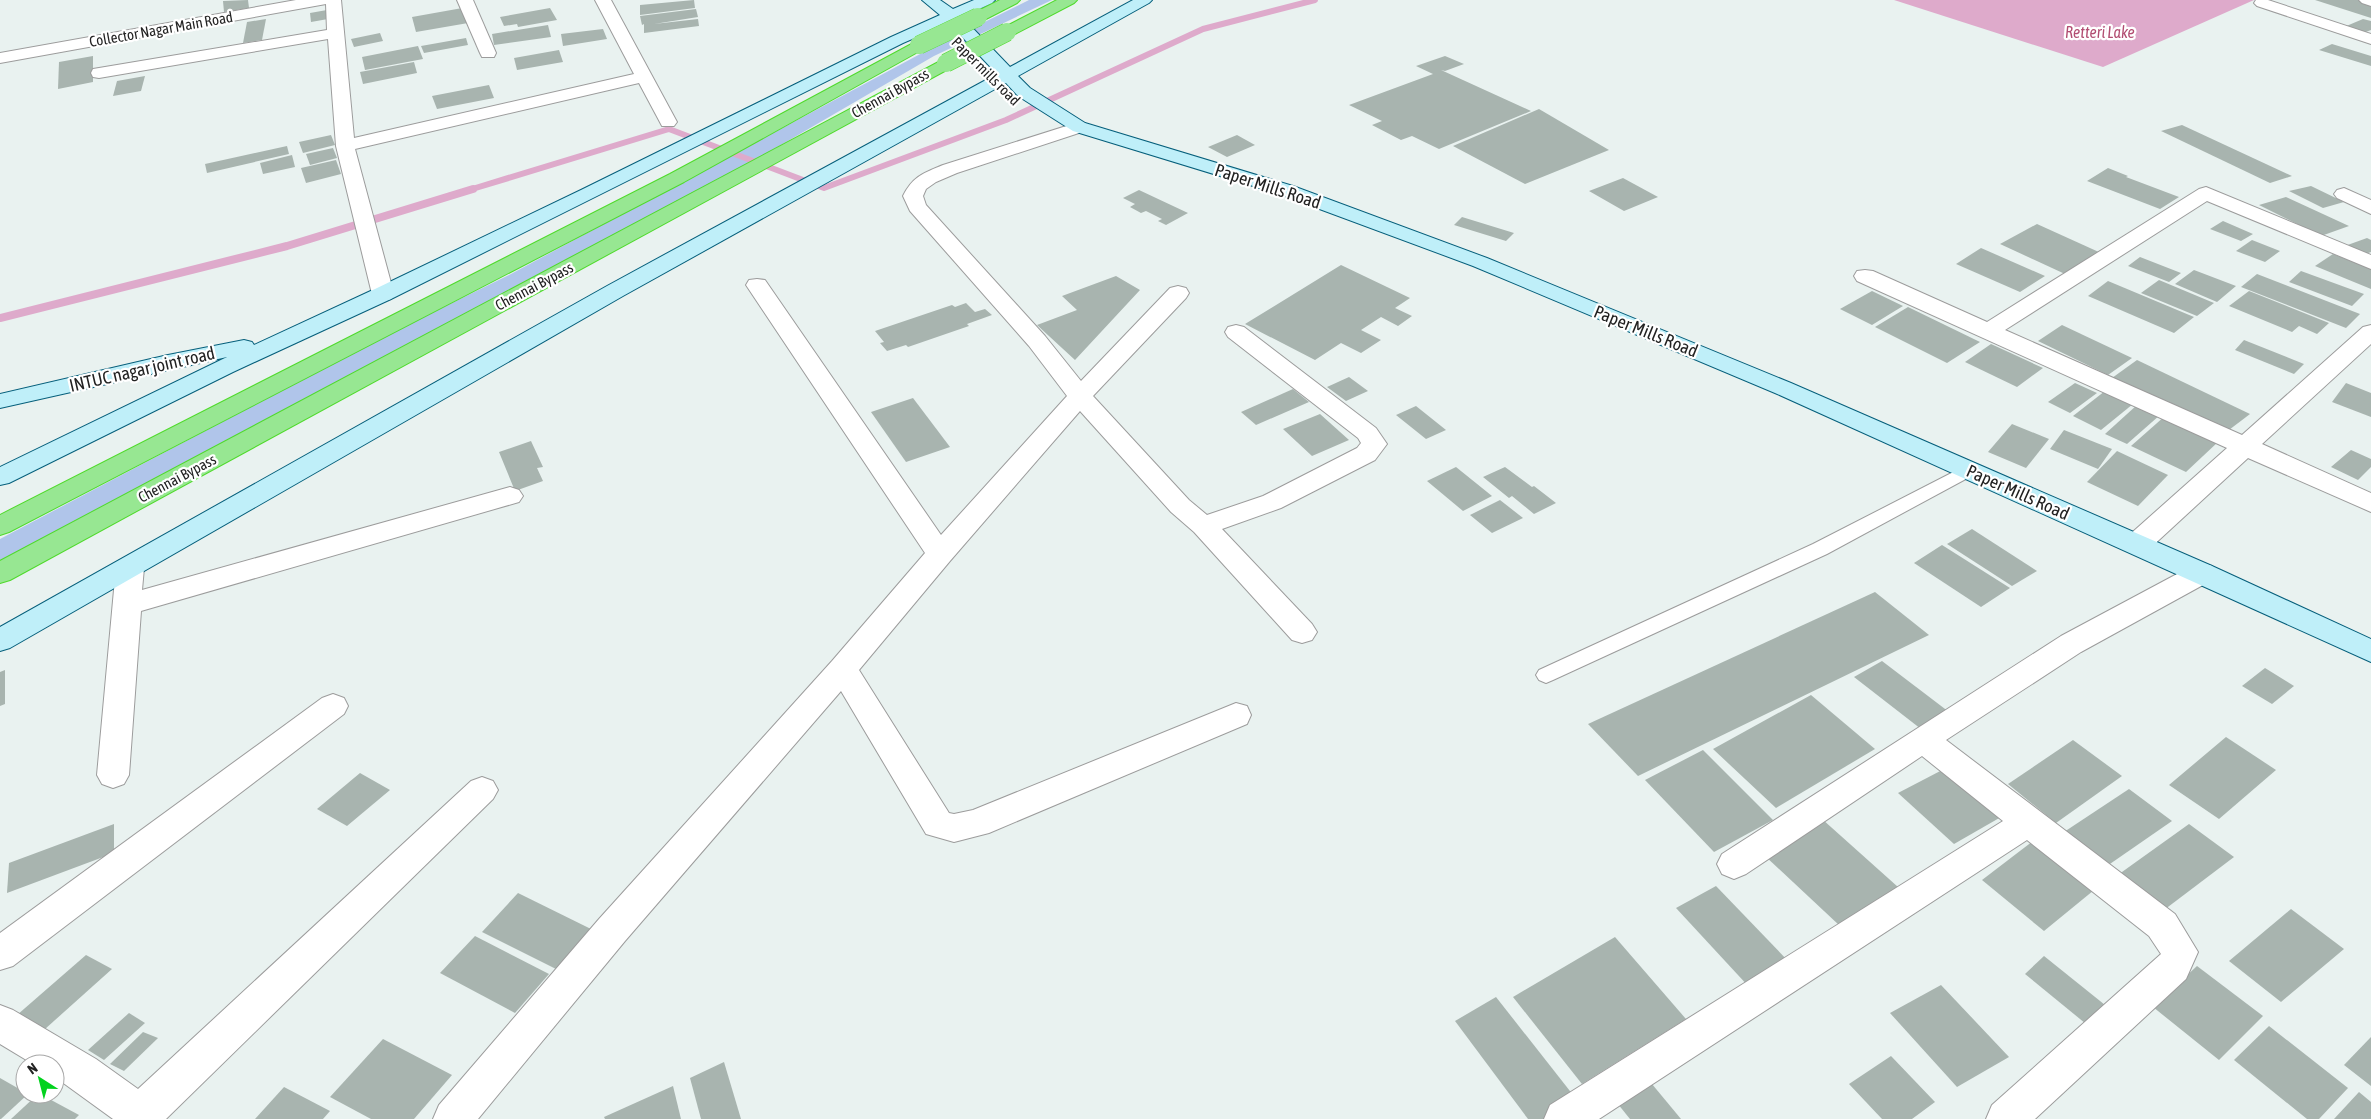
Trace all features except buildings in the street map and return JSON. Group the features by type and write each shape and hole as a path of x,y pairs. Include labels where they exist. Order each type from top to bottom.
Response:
{"highway":[{"name":"Chennai Bypass","path":"0,526 677,178 919,45 1012,0"},
{"name":"Chennai Bypass","path":"0,573 469,322 946,62 1069,0"}],"street":[{"name":"Collector Nagar Main Road","path":"0,58 322,0"},
{"path":"334,0 345,146 383,294"},
{"path":"466,0 488,53"},
{"path":"603,0 668,122"},
{"path":"0,477 285,338 383,294 794,93 897,40 987,0"},
{"path":"0,640 130,568 615,291 1144,0"},
{"path":"2367,0 2371,1"},
{"name":"Paper mills road","path":"912,2 945,20"},
{"name":"Paper Mills Road","path":"934,2 945,20 995,81 1016,94"},
{"path":"2262,3 2371,39"},
{"path":"98,74 336,33"},
{"path":"345,146 643,77"},
{"name":"Paper mills road","path":"1016,94 1064,126 1125,142"},
{"path":"1064,126 929,178 918,186 913,196 917,207 1037,340 1080,396 1180,506 1203,526 1302,632"},
{"name":"Paper Mills Road","path":"1125,142 1286,190 1480,262 1783,388 2202,573 2371,651"},
{"path":"1988,331 2206,193 2371,263"},
{"path":"2344,194 2371,208"},
{"path":"1865,276 2371,503"},
{"path":"757,285 940,554"},
{"path":"453,1119 619,923 843,669 940,554 1080,396 1178,293"},
{"path":"1203,526 1272,502 1366,454 1374,444 1367,433 1236,332"},
{"path":"2137,544 2371,332"},
{"name":"INTUC nagar joint road","path":"0,401 168,362 285,338"},
{"path":"128,604 510,496"},
{"path":"113,775 130,568"},
{"path":"1734,864 2071,644 2202,573"},
{"path":"843,669 938,824 954,828 977,823 1236,715"},
{"path":"0,954 333,706"},
{"path":"1922,740 2162,925 2180,952 2174,967 2006,1119"},
{"path":"0,1023 82,1072 140,1118 482,790"},
{"path":"1564,1119 2028,822"}],"lane":[{"path":"1546,675 1820,549 1970,470"}],"shaded area":[{"path":"1029,0 1052,0 934,56 762,156 0,566 0,539 405,326 511,274 922,53"}],"water":[{"name":"Retteri Lake","path":"1894,0 2254,0 2103,67"}],"waterway":[{"path":"469,190 669,129 824,188 1006,120 1203,29 1315,0"},
{"path":"0,318 287,246 473,189"}]}
